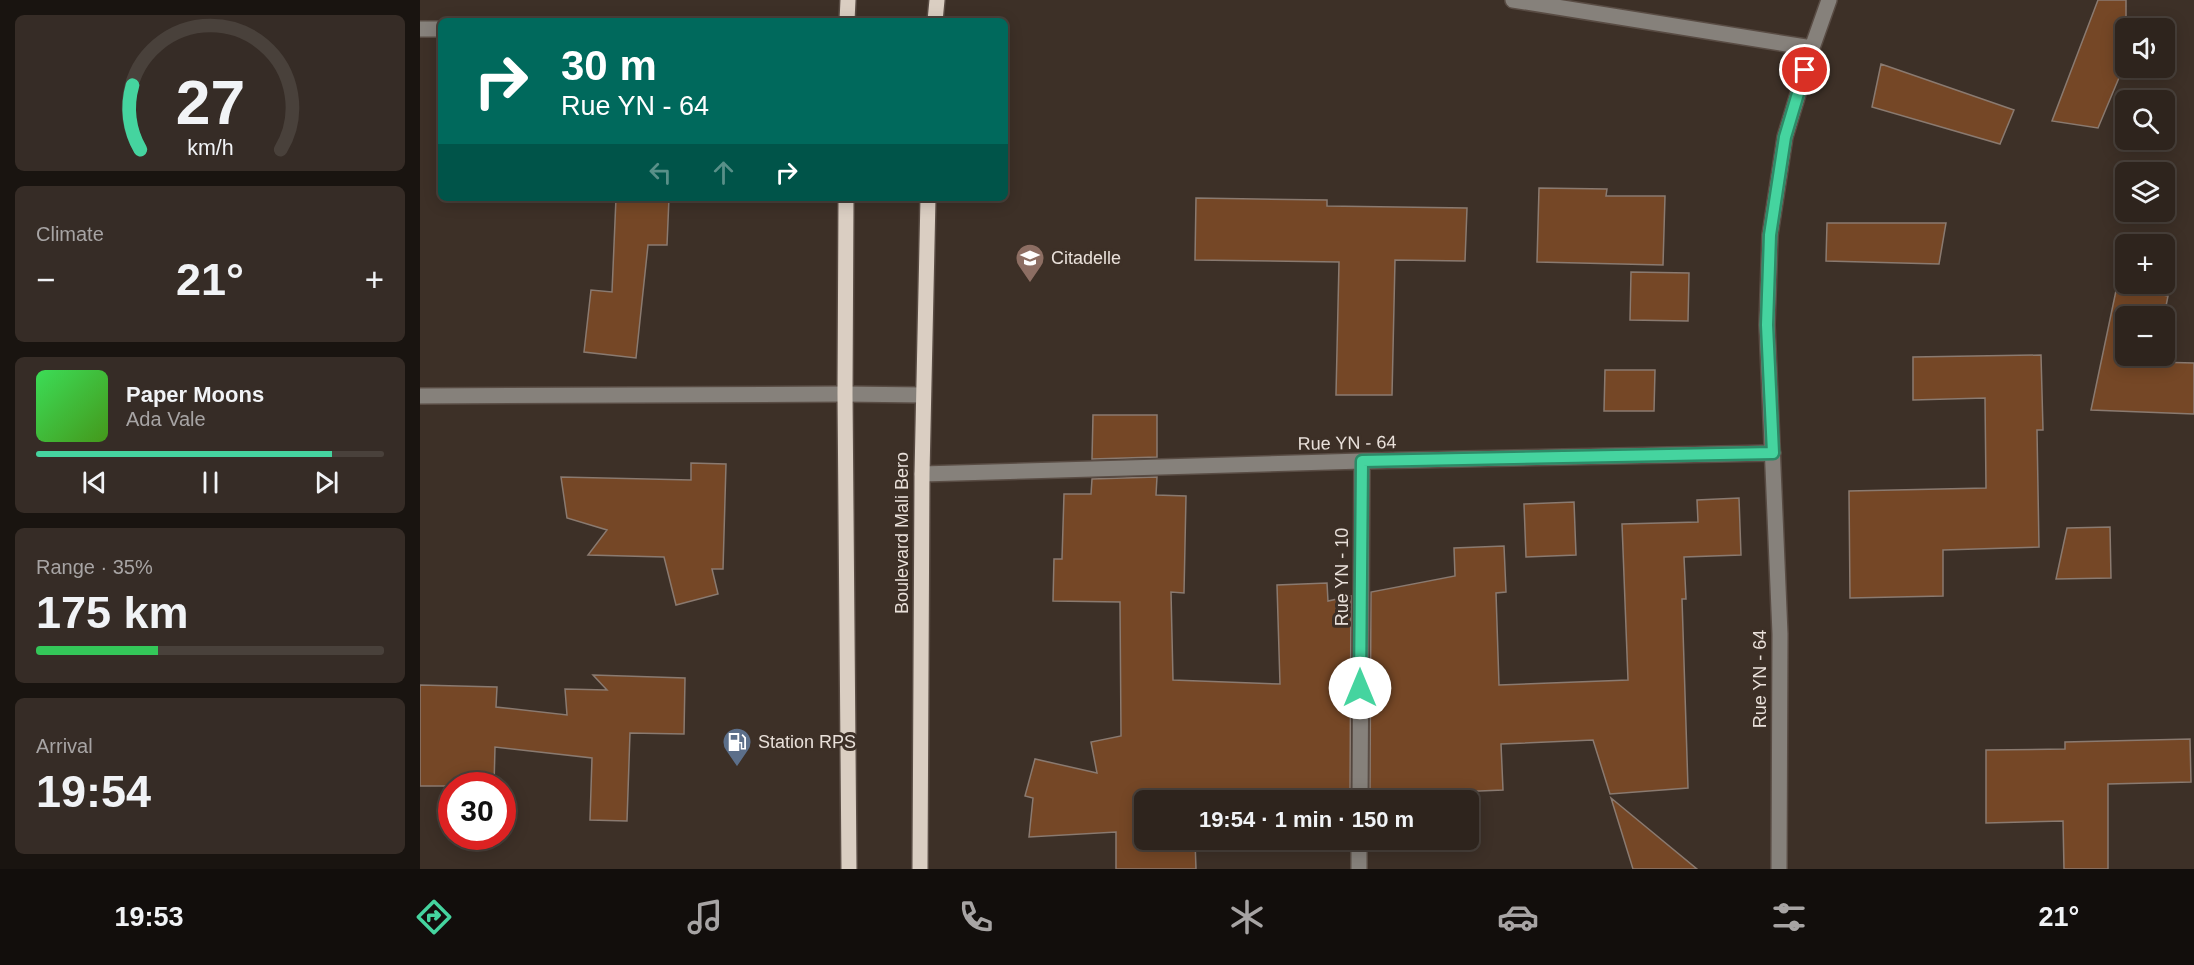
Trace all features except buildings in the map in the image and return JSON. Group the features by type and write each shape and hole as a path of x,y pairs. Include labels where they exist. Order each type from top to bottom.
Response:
{"main road":[{"path":"847,18 848,0"},
{"path":"935,18 937,0"},
{"path":"846,201 845,394 849,869"},
{"name":"Boulevard Mali Bero","path":"920,869 922,474 928,201"}],"street":[{"path":"1513,0 1812,48"},
{"name":"Rue YN - 64","path":"1779,869 1780,634 1767,325 1770,235 1785,137 1829,0"},
{"path":"420,29 438,29"},
{"path":"420,396 923,395"},
{"name":"Rue YN - 64","path":"922,474 1362,461 1773,453"},
{"name":"Rue YN - 10","path":"1360,790 1362,461"},
{"path":"1359,850 1359,869"}],"place":[{"name":"Citadelle","path":"1030,284"},
{"name":"Station RPS","path":"737,768"}],"route":[{"path":"1360,688 1362,461 1773,453 1767,325 1770,235 1785,137 1805,70"}]}
